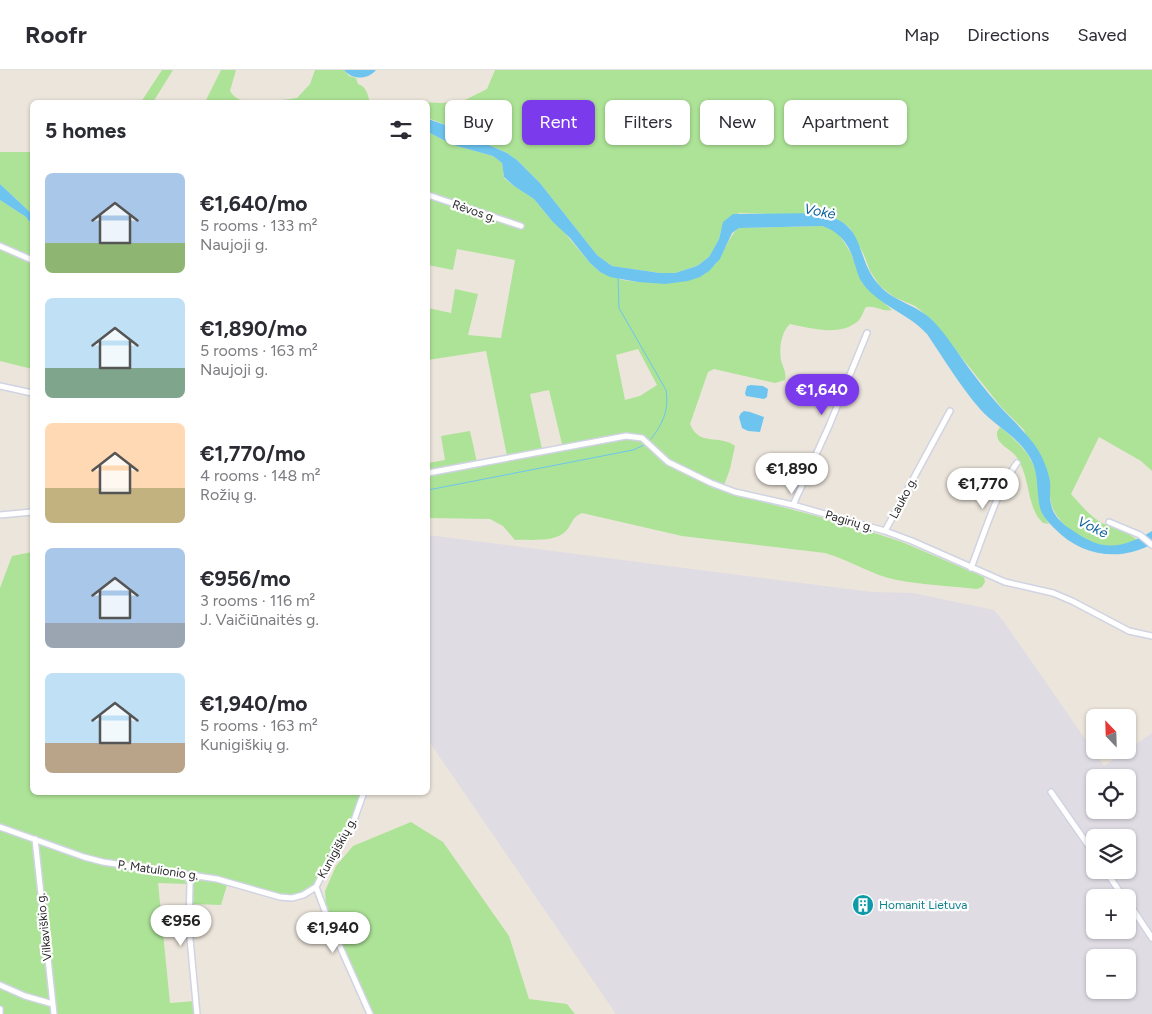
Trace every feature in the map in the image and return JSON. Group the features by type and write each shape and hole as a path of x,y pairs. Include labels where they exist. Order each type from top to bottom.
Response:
{"street":[{"name":"Rėvos g.","path":"430,196 521,226"},
{"path":"0,246 30,259"},
{"path":"792,505 829,426 866,333"},
{"path":"0,386 30,393"},
{"name":"Lauko g.","path":"885,531 950,411"},
{"name":"Pagirių g.","path":"430,473 634,436 642,438 668,462 711,483 735,492 792,505 912,540 1005,582 1053,593 1129,631 1152,636"},
{"path":"971,568 998,499 1017,463"},
{"path":"0,515 30,512"},
{"path":"1108,522 1142,536 1152,545"},
{"path":"1051,792 1086,842"},
{"name":"Kunigiškių g.","path":"363,795 352,826 316,887 328,922 370,1014"},
{"name":"P. Matulionio g.","path":"0,827 102,862 217,879 280,897 298,896 316,887"},
{"name":"Vilkaviškio g.","path":"35,839 54,1014"},
{"path":"185,874 190,882 189,928 198,1014"},
{"path":"190,882 199,876"},
{"path":"1136,914 1152,938"},
{"path":"0,985 25,996 52,1004"}],"shaded area":[{"path":"430,535 872,592 913,593 994,610 1086,740 1086,759 1099,759 1104,766 1114,759 1136,759 1136,744 1152,733 1152,1014 616,1014 430,743"}],"green space":[{"path":"162,70 173,70 154,100 142,100"},
{"path":"221,70 236,70 230,91 235,97 242,100 206,100"},
{"path":"315,70 344,70 349,76 356,78 358,84 365,89 369,100 282,100 297,98 310,84"},
{"path":"495,70 1152,70 1152,471 1141,461 1099,437 1071,494 1094,518 1125,532 1137,540 1120,546 1107,546 1085,539 1065,526 1052,507 1050,496 1024,430 1002,408 931,319 915,306 894,297 880,286 870,271 850,228 833,216 739,213 721,230 719,239 709,257 697,266 675,273 660,273 612,266 597,255 540,183 517,160 489,145 512,145 512,100 465,100 487,89"},
{"path":"430,102 445,103 445,125 430,119"},
{"path":"430,133 445,141 445,145 453,145 493,156 502,163 504,178 534,199 590,263 600,272 623,280 638,282 715,265 739,228 822,226 832,229 838,233 851,253 862,283 892,310 866,307 858,321 843,329 825,330 790,324 783,336 780,351 785,380 775,383 714,369 708,372 690,424 694,431 704,438 723,441 735,446 730,469 722,491 850,525 902,542 984,577 985,582 982,587 977,589 907,582 878,575 825,553 682,536 582,513 574,519 561,535 549,539 534,540 515,540 503,526 490,519 430,518 430,463 445,460 441,436 470,431 478,467 508,461 486,351 430,360 430,308 451,313 455,289 478,294 468,335 501,338 515,260 457,249 453,270 430,265","holes":["638,349 657,385 640,396 625,400 616,355","549,390 562,444 542,449 530,394"]},
{"path":"0,152 30,152 30,212 0,184"},
{"path":"0,200 26,217 30,222 30,368 0,361"},
{"path":"1000,427 1018,443 1031,460 1037,475 1043,513 1049,524 1043,523 1034,509 1020,463 1015,455 998,440 997,432"},
{"path":"30,552 30,795 359,795 353,814 315,884 307,890 293,895 277,895 198,873 97,859 0,825 0,588 12,556"},
{"path":"411,822 443,842 509,936 529,999 567,1004 575,1014 374,1014 330,920 326,906 325,891 336,866 353,846"},
{"path":"0,829 83,859 186,877 188,884 158,883 170,1003 195,1001 196,1014 0,1014"},
{"path":"198,878 205,878 227,885 221,905 191,904 191,885"}],"water":[{"path":"344,70 376,70 369,76 360,78 351,76"},
{"path":"430,120 445,125 445,141 430,133"},
{"path":"453,145 489,145 517,160 540,183 597,255 612,266 660,273 675,273 697,266 709,257 719,239 723,222 733,214 820,213 836,218 853,233 871,274 879,285 891,295 924,313 936,324 984,388 1034,444 1046,466 1050,481 1052,509 1060,521 1071,530 1095,543 1104,545 1123,544 1152,531 1152,544 1140,550 1127,553 1101,553 1077,545 1055,529 1041,511 1036,474 1027,453 1017,441 980,409 959,382 927,334 912,321 870,292 863,284 847,244 834,231 822,226 739,228 732,233 720,259 709,271 700,277 688,281 665,284 610,277 600,272 590,263 534,199 504,177 502,163 493,156"},
{"path":"0,184 30,212 30,222 26,217 0,200"},
{"path":"747,386 763,386 768,389 767,397 764,399 746,396"},
{"path":"744,411 764,417 760,432 748,431 742,428 739,417"}],"waterway":[{"path":"618,277 619,308 666,390 666,411 659,428 651,439"},
{"path":"430,490 633,450 644,445"}],"place":[{"name":"Homanit Lietuva","path":"863,905"}],"water label":[{"name":"Vokė","path":"820,211"},
{"name":"Vokė","path":"1093,527"}]}
